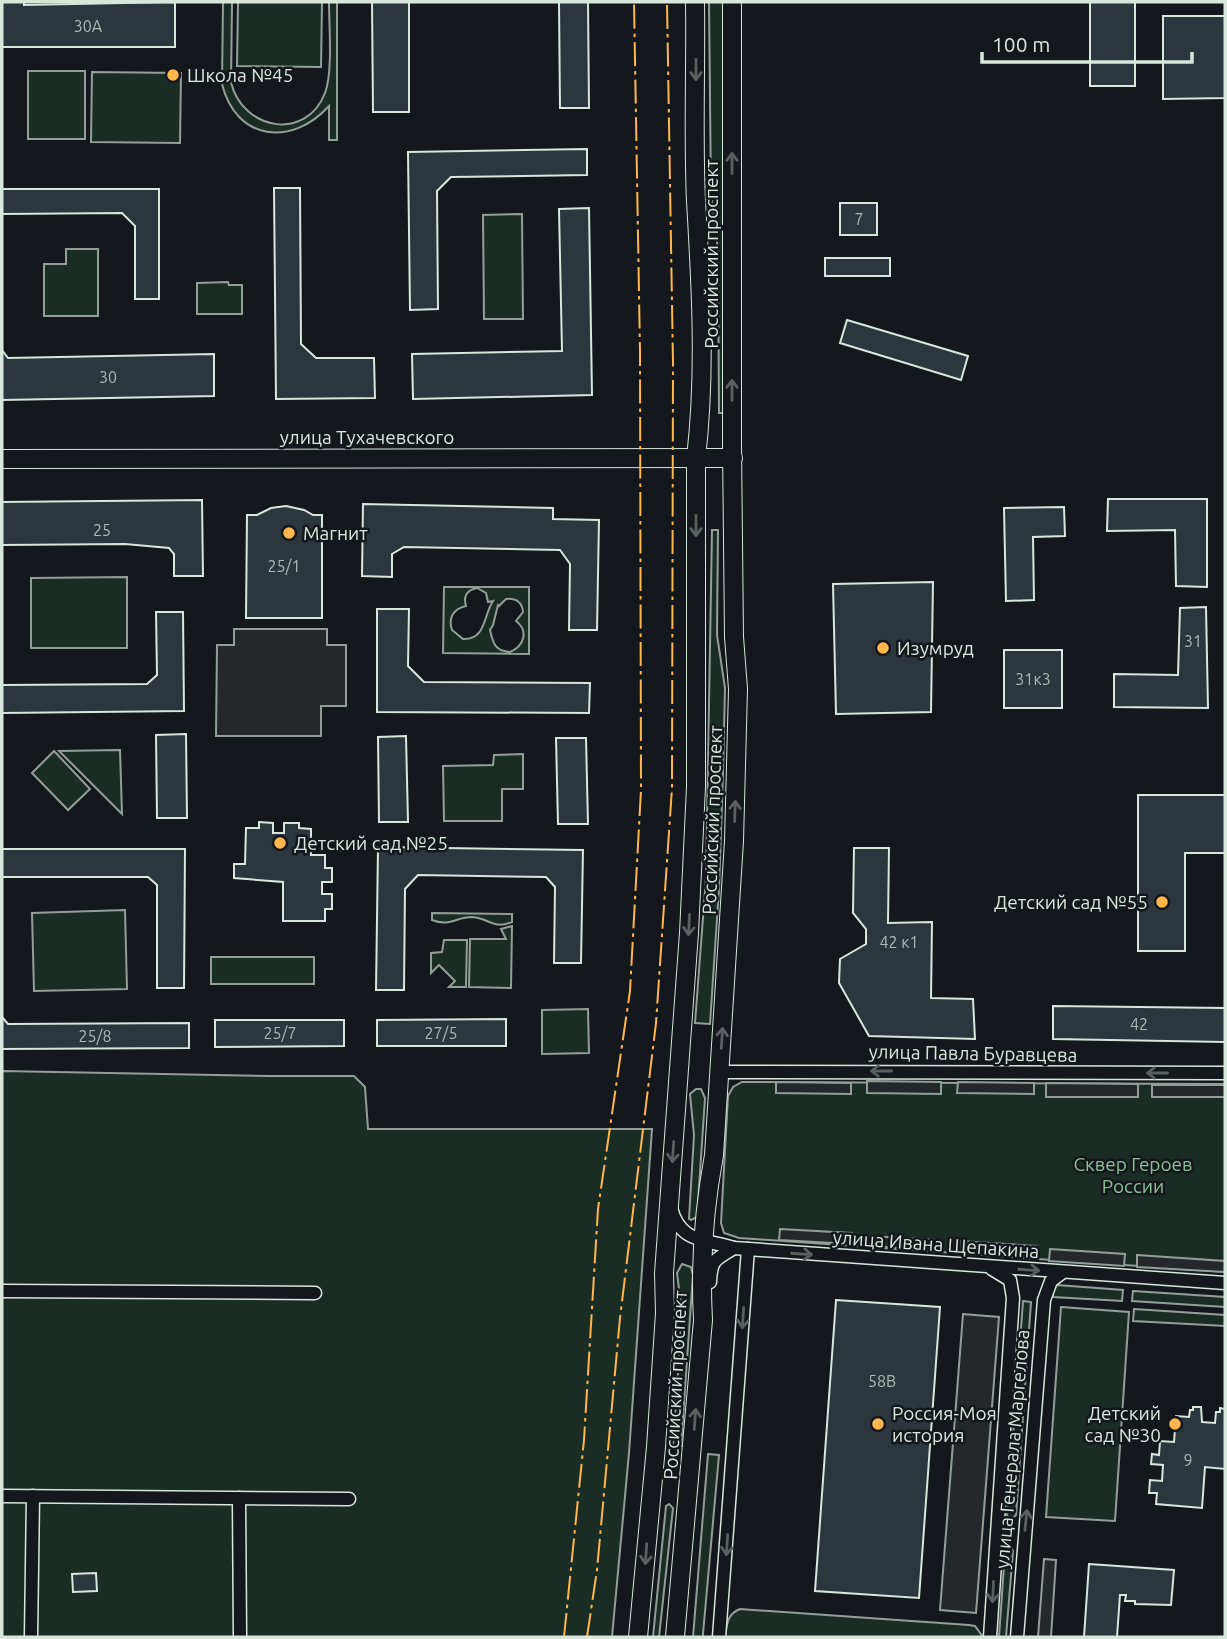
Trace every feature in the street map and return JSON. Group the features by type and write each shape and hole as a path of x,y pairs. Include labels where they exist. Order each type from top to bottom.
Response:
{"main road":[{"name":"Российский проспект","path":"638,1637 656,1447 665,1314 664,1273 689,933 696,787 696,458 701,416 701,253 696,200 695,2"},
{"name":"Российский проспект","path":"675,1637 703,1320 701,1287 734,841 738,689 734,637 732,2"},
{"name":"улица Тухачевского","path":"2,458 733,458"}],"street":[{"name":"улица Павла Буравцева","path":"719,1072 1225,1073"},
{"name":"улица Ивана Щепакина","path":"670,1200 674,1217 684,1233 734,1248 1225,1283"},
{"path":"703,1320 712,1263 734,1248"},
{"path":"719,1637 748,1250"},
{"path":"988,1267 1010,1280 1013,1298 990,1637"},
{"name":"улица Генерала Маргелова","path":"1017,1637 1044,1300 1051,1281 1063,1272"},
{"path":"2,1291 315,1293"},
{"path":"2,1496 349,1499"},
{"path":"32,1637 33,1496"},
{"path":"239,1498 240,1637"}],"green space":[{"path":"223,2 232,2 231,82 237,98 248,111 261,119 275,124 290,124 304,119 316,109 325,93 330,61 329,2 337,2 337,140 329,140 329,106 299,128 283,132 267,132 252,127 239,117 229,103 222,84"},
{"path":"238,2 322,2 321,67 237,66"},
{"path":"709,2 723,2 726,413 719,413 718,250 711,194"},
{"path":"28,71 85,71 85,139 28,139"},
{"path":"92,72 181,73 180,143 91,142"},
{"path":"522,214 523,319 484,319 483,215"},
{"path":"66,249 98,249 98,316 44,316 44,264 66,264"},
{"path":"228,282 229,285 242,285 242,314 197,314 197,283"},
{"path":"712,530 718,530 717,635 725,688 719,889 710,1024 695,1023 706,878"},
{"path":"127,577 127,648 31,648 31,578"},
{"path":"444,587 529,587 529,654 443,653","holes":["477,588 486,593 488,602 493,601 480,631 476,636 463,639 452,630 451,618 458,609 466,606 468,592","506,599 518,601 523,612 516,621 523,629 523,638 519,646 510,652 497,648 490,630 498,605"]},
{"path":"120,750 122,814 59,751"},
{"path":"54,751 90,789 68,810 32,773"},
{"path":"523,754 523,789 502,789 502,821 444,821 443,766 493,765 494,755"},
{"path":"125,910 127,989 34,991 32,913"},
{"path":"432,913 512,914 512,922 500,925 466,917 438,922 432,920"},
{"path":"512,926 511,988 469,987 470,939 506,939 501,929"},
{"path":"444,940 467,940 466,987 449,987 455,981 439,965 431,973 431,953 442,952"},
{"path":"211,957 314,957 314,984 211,984"},
{"path":"588,1009 589,1053 542,1054 542,1010"},
{"path":"2,1071 354,1076 365,1087 368,1129 652,1129 629,1453 612,1637 2,1637"},
{"name":"Сквер Героев России","path":"742,1082 1225,1084 1225,1272 739,1238 724,1233 721,1223 728,1096 733,1087"},
{"path":"701,1089 705,1098 697,1217 691,1220 694,1135 690,1094"},
{"path":"682,1264 691,1267 693,1275 681,1446 673,1445 682,1313 677,1273"},
{"path":"1057,1285 1123,1290 1122,1301 1053,1297 1053,1290"},
{"path":"1133,1291 1225,1297 1225,1307 1132,1301"},
{"path":"1023,1301 1031,1302 1016,1515 1011,1520 1007,1516"},
{"path":"1061,1307 1129,1312 1115,1521 1046,1517"},
{"path":"1134,1309 1225,1315 1225,1326 1133,1321"},
{"path":"708,1454 719,1455 703,1637 693,1637"},
{"path":"669,1504 673,1508 659,1637 653,1637 666,1506"},
{"path":"1010,1545 1013,1551 1006,1637 999,1637 1005,1551"},
{"path":"740,1609 969,1625 975,1626 983,1637 725,1637 730,1617"}],"shaded area":[{"path":"234,629 327,629 327,645 346,645 346,706 321,706 321,736 216,736 217,645 234,645"},
{"path":"867,1081 941,1082 941,1094 867,1093"},
{"path":"776,1082 851,1083 851,1094 776,1093"},
{"path":"958,1082 1034,1083 1034,1094 957,1093"},
{"path":"1046,1083 1138,1084 1138,1097 1046,1097"},
{"path":"1152,1085 1225,1085 1225,1097 1152,1097"},
{"path":"780,1229 852,1233 852,1244 779,1240"},
{"path":"869,1236 936,1240 935,1250 868,1246"},
{"path":"960,1241 1036,1246 1035,1258 959,1253"},
{"path":"1050,1249 1125,1254 1124,1266 1049,1261"},
{"path":"1137,1255 1225,1261 1225,1272 1137,1267"},
{"path":"963,1314 999,1317 976,1613 940,1610"},
{"path":"1044,1559 1056,1560 1051,1637 1038,1637"}],"building":[{"path":"2,2 24,2 24,5 175,2 175,47 2,47"},
{"path":"372,2 409,2 409,112 373,112"},
{"path":"559,2 588,2 589,108 560,108"},
{"path":"1090,2 1135,2 1135,86 1090,86"},
{"path":"1163,16 1225,16 1225,98 1163,99"},
{"path":"587,149 587,175 451,177 437,191 438,309 410,310 408,152"},
{"path":"274,188 300,188 301,344 316,358 374,358 375,398 276,399"},
{"path":"2,189 159,189 159,299 135,299 135,226 122,213 2,214"},
{"path":"840,203 877,203 877,235 840,235"},
{"path":"589,208 592,395 413,399 412,354 562,351 559,209"},
{"path":"825,258 890,258 890,276 825,276"},
{"path":"847,320 968,356 961,380 840,343"},
{"path":"2,350 8,358 214,354 214,396 2,400"},
{"path":"1108,499 1207,499 1207,587 1176,586 1175,530 1107,531"},
{"path":"202,500 203,576 174,576 174,554 169,548 125,544 2,545 2,502"},
{"path":"363,504 553,508 553,519 599,520 597,630 569,630 570,564 560,550 404,547 392,554 392,577 362,576"},
{"path":"286,506 313,515 322,515 322,618 246,618 247,515 257,515 271,508"},
{"path":"1064,507 1065,536 1033,537 1034,600 1006,601 1004,508"},
{"name":"Изумруд","path":"933,582 931,712 836,714 833,584"},
{"path":"1206,607 1208,708 1114,707 1114,674 1178,675 1180,608"},
{"path":"377,609 409,609 408,666 424,682 590,683 589,713 377,712"},
{"path":"156,612 183,612 184,711 2,713 2,685 147,684 157,675"},
{"path":"1004,650 1062,650 1062,708 1004,708"},
{"path":"186,734 187,818 157,818 156,735"},
{"path":"406,736 408,822 379,822 378,737"},
{"path":"556,738 586,738 588,824 558,824"},
{"name":"Детский сад №55","path":"1138,795 1225,795 1225,853 1185,853 1185,951 1138,951"},
{"path":"259,822 273,823 273,833 284,833 284,823 299,823 299,828 311,829 311,855 325,855 325,868 332,868 332,882 322,882 322,894 332,894 332,909 325,909 325,921 283,921 283,882 234,878 234,864 245,864 246,828 259,828"},
{"path":"378,847 583,850 581,963 554,963 555,887 546,877 418,875 405,889 404,990 376,990"},
{"path":"854,848 889,848 888,923 932,922 931,998 973,999 975,1039 869,1036 839,983 840,959 866,944 866,929 853,913"},
{"path":"2,849 185,849 184,988 157,988 157,885 148,877 2,877"},
{"path":"1053,1006 1225,1008 1225,1042 1053,1039"},
{"path":"2,1017 8,1024 189,1023 189,1048 2,1049"},
{"path":"506,1019 506,1046 377,1046 377,1020"},
{"path":"215,1020 344,1020 344,1046 215,1047"},
{"path":"836,1300 940,1307 919,1598 815,1591"},
{"path":"1193,1407 1201,1407 1202,1422 1215,1423 1216,1412 1220,1412 1220,1408 1225,1409 1225,1469 1205,1467 1202,1508 1156,1504 1157,1493 1149,1493 1150,1480 1162,1481 1163,1465 1151,1464 1152,1454 1159,1455 1160,1441 1174,1442 1176,1416 1189,1417"},
{"path":"1089,1564 1174,1570 1171,1605 1135,1604 1135,1601 1125,1601 1126,1595 1120,1595 1117,1637 1084,1637"},
{"path":"96,1573 97,1591 73,1592 72,1574"}],"power":[{"path":"564,1637 584,1440 598,1209 630,991 641,790 640,352 634,2"},
{"path":"587,1637 597,1570 620,1318 656,1023 672,788 673,364 667,2"}],"place":[{"name":"Школа №45","path":"173,75"},
{"name":"Магнит","path":"289,533"},
{"name":"Изумруд","path":"883,648"},
{"name":"Детский сад №25","path":"280,843"},
{"name":"Детский сад №55","path":"1162,902"},
{"name":"Россия-Моя история","path":"878,1424"},
{"name":"Детский сад №30","path":"1175,1424"}]}
